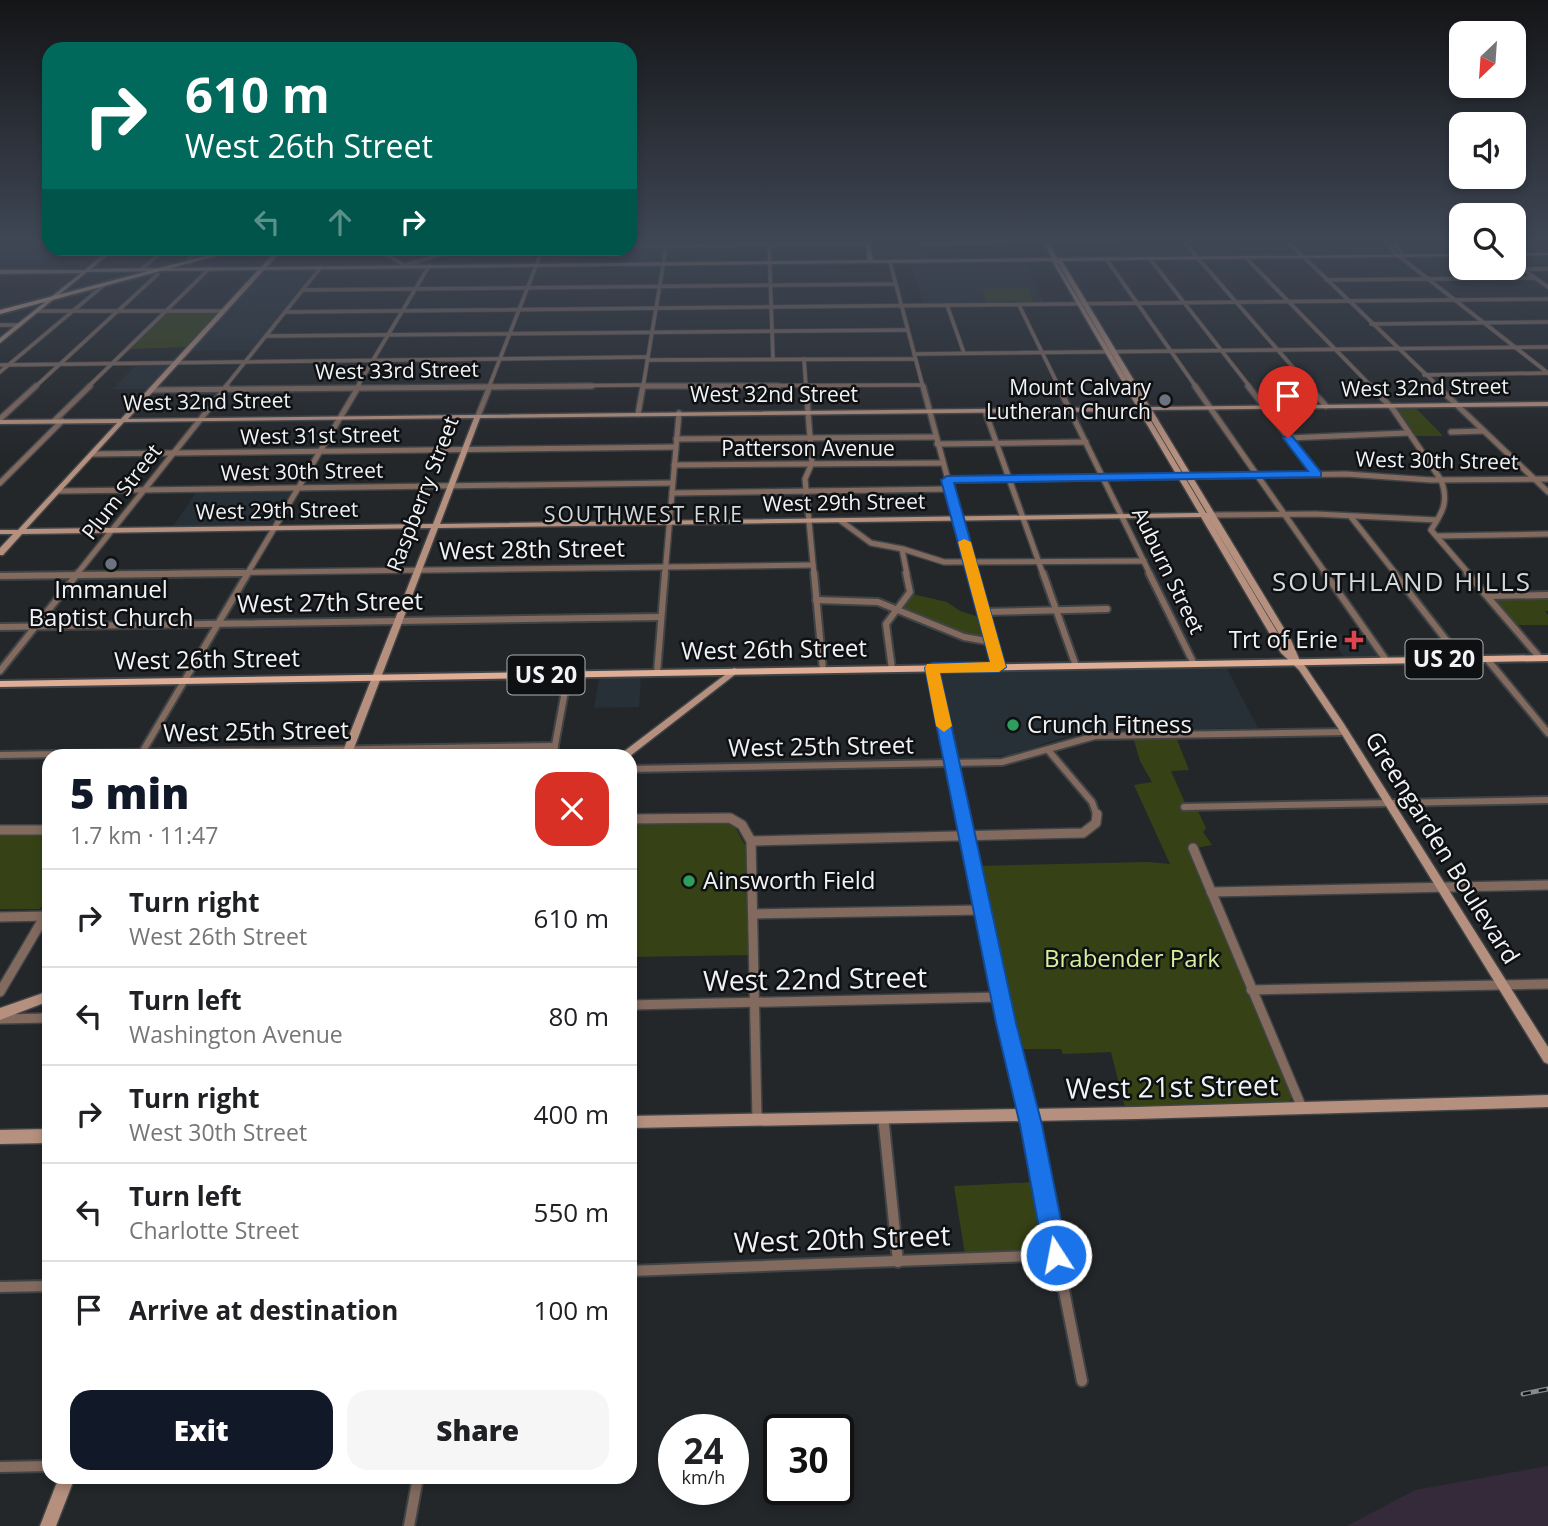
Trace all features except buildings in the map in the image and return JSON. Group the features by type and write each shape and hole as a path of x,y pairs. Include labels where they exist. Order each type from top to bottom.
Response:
{"main road":[{"name":"West 26th Street","path":"0,684 1544,658"}],"street":[{"path":"0,341 36,312"},
{"path":"0,372 72,312"},
{"path":"0,421 119,312"},
{"path":"0,483 165,312"},
{"path":"0,553 223,312"},
{"name":"Plum Street","path":"0,671 285,312"},
{"path":"144,749 401,312"},
{"name":"Raspberry Street","path":"349,749 518,312"},
{"path":"638,414 655,312"},
{"path":"771,312 773,359"},
{"path":"904,312 999,667"},
{"path":"949,312 964,354"},
{"name":"Auburn Street","path":"1023,312 1194,664"},
{"name":"Greengarden Boulevard","path":"1087,312 1184,476 1293,651 1296,662 1345,732 1548,1058"},
{"path":"1143,312 1386,660"},
{"path":"1190,312 1317,474"},
{"path":"1245,312 1326,406"},
{"path":"1298,312 1389,405 1441,480 1446,502 1431,528 1544,658"},
{"path":"1359,312 1548,492"},
{"path":"1472,312 1548,373"},
{"path":"1371,324 1548,322"},
{"path":"0,324 20,326"},
{"path":"267,336 908,330"},
{"path":"0,365 501,359 804,359 1043,352 1548,346"},
{"path":"804,359 811,464 805,477 823,670"},
{"path":"1424,375 1548,373"},
{"name":"West 33rd Street","path":"151,390 921,384"},
{"name":"West 32nd Street","path":"0,421 1548,404"},
{"path":"985,411 1076,666"},
{"path":"657,673 679,413"},
{"path":"1451,432 1484,431"},
{"path":"1288,438 1407,433"},
{"path":"676,439 935,437"},
{"path":"937,444 1086,442"},
{"name":"West 31st Street","path":"92,454 675,447"},
{"name":"Patterson Avenue","path":"674,466 943,463"},
{"name":"West 30th Street","path":"947,480 1317,474 1441,480 1548,479"},
{"name":"West 30th Street","path":"58,491 673,483"},
{"path":"672,493 950,489"},
{"name":"West 29th Street","path":"0,532 1284,514 1437,520"},
{"path":"1351,517 1461,659"},
{"path":"841,520 871,543 902,549 938,561 1144,561"},
{"path":"1437,536 1548,534"},
{"path":"892,668 886,624 900,609 910,592 902,549"},
{"name":"West 28th Street","path":"0,576 813,565"},
{"path":"1488,596 1548,595"},
{"path":"816,600 864,599 900,609 967,639 992,642"},
{"path":"983,612 1107,609"},
{"name":"West 27th Street","path":"0,627 661,617"},
{"path":"1487,659 1547,729"},
{"path":"932,668 1082,1381"},
{"path":"632,749 734,671"},
{"path":"554,749 568,675"},
{"name":"West 25th Street","path":"637,769 1010,761 1095,736 1345,732"},
{"name":"West 25th Street","path":"466,749 555,746"},
{"path":"751,841 1077,834 1094,826 1097,814 1092,802 1048,750"},
{"name":"West 25th Street","path":"0,755 42,755"},
{"path":"1184,807 1548,800"},
{"path":"637,819 735,819 743,825 751,841 757,1119"},
{"path":"0,830 42,830"},
{"path":"1193,848 1302,1108"},
{"path":"1211,892 1548,885"},
{"path":"754,914 983,910"},
{"path":"0,917 42,914"},
{"path":"0,992 42,924"},
{"path":"1251,990 1548,984"},
{"name":"West 22nd Street","path":"637,1005 1000,997"},
{"path":"0,1016 42,999"},
{"path":"0,1016 42,1018"},
{"name":"West 21st Street","path":"637,1122 1548,1101"},
{"path":"883,1117 898,1262"},
{"path":"0,1137 42,1136"},
{"name":"West 20th Street","path":"637,1271 1056,1255"},
{"path":"0,1287 42,1286"},
{"path":"0,1467 42,1466"},
{"path":"48,1526 64,1484"},
{"path":"409,1526 417,1484"}],"shaded area":[{"path":"226,312 282,312 252,350 191,351"},
{"path":"137,365 170,365 148,389 112,389"},
{"path":"293,490 271,526 172,528 197,491"},
{"path":"1365,634 1377,656 1344,657 1330,635"},
{"path":"1226,667 1258,728 1093,731 1068,736 1010,755 961,758 956,757 938,672"},
{"path":"641,677 639,707 594,708 599,678"},
{"path":"1548,1466 1548,1526 1347,1526 1415,1490"}],"green space":[{"path":"168,312 219,312 187,347 130,349"},
{"path":"1395,407 1415,407 1443,436 1411,436"},
{"path":"912,594 947,602 960,611 979,617 986,638 964,635 905,609 904,606"},
{"path":"1495,600 1548,600 1548,611 1545,611 1548,625 1517,625"},
{"name":"Brabender Park","path":"1133,737 1176,737 1189,770 1171,771 1186,805 1183,805 1186,811 1198,811 1206,828 1203,832 1212,845 1189,849 1283,1074 1292,1098 1288,1103 1125,1107 1111,1052 1063,1054 1061,1049 1017,1049 994,959 978,866 1148,862 1170,864 1134,785 1152,782 1140,761"},
{"name":"Ainsworth Field","path":"726,820 733,823 746,847 751,955 637,957 637,822"},
{"path":"0,836 42,836 42,906 40,909 0,909"},
{"path":"1035,1182 1042,1233 1033,1250 965,1254 954,1186"}],"railway":[{"path":"1523,1394 1548,1389"}],"slow traffic":[{"path":"944,726 932,668 999,667 964,542"}],"place":[{"name":"Mount Calvary Lutheran Church","path":"1165,400"},
{"name":"Immanuel Baptist Church","path":"111,564"},
{"name":"Trt of Erie","path":"1354,640"},
{"name":"Crunch Fitness","path":"1013,725"},
{"name":"Ainsworth Field","path":"689,881"}],"district":[{"name":"SOUTHWEST ERIE","path":"644,515"},
{"name":"SOUTHLAND HILLS","path":"1402,582"}],"route":[{"path":"1056,1255 1031,1125 1024,1106 1006,1023 932,668 999,667 947,480 1317,474 1288,438"}]}
